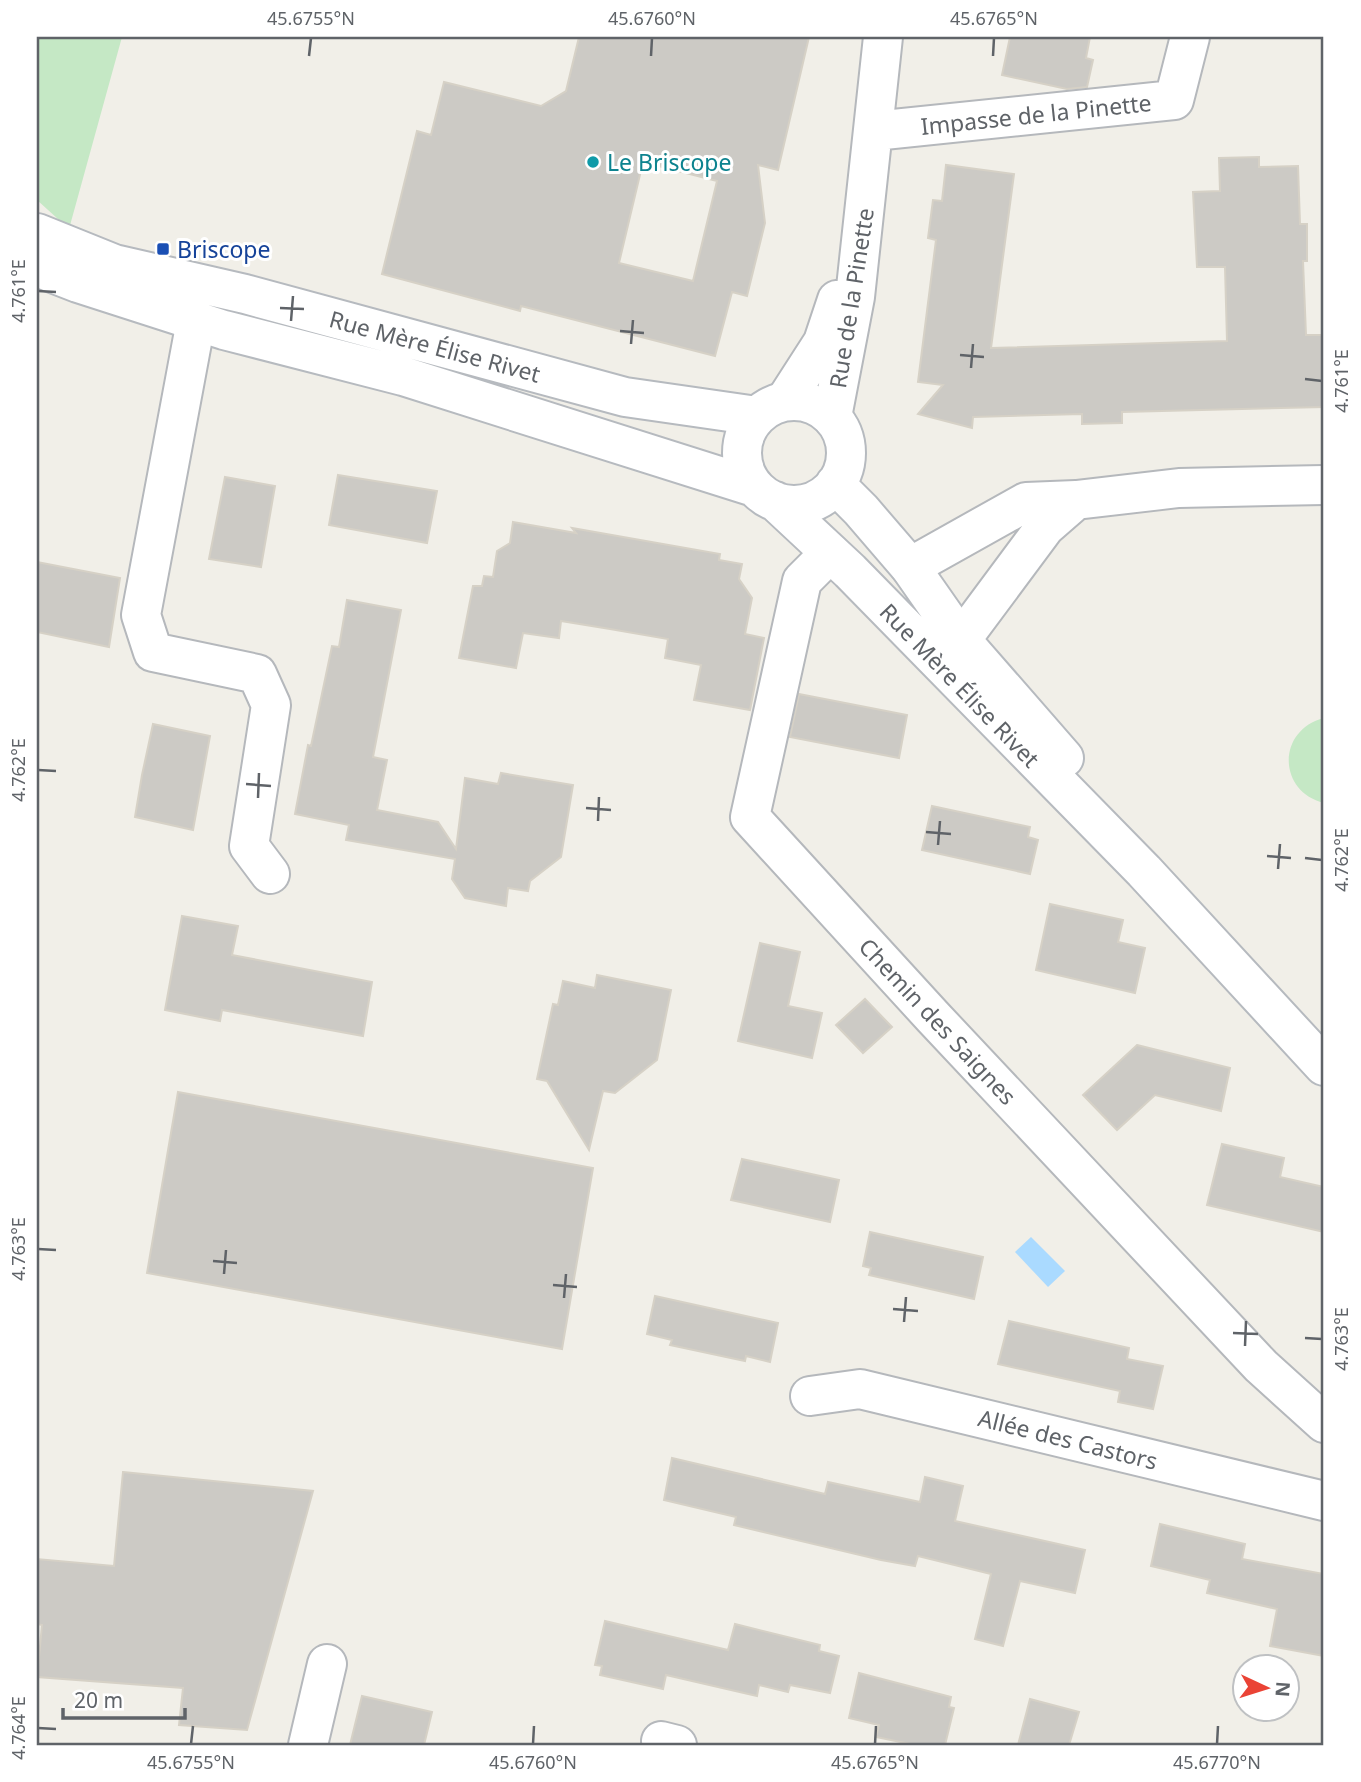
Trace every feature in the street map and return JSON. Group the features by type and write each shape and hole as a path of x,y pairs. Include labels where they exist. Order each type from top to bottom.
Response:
{"street":[{"name":"Rue de la Pinette","path":"832,417 855,297 883,37"},
{"name":"Impasse de la Pinette","path":"874,131 1174,100 1190,37"},
{"name":"Rue de la Pinette","path":"771,409 823,342 839,294 868,179"},
{"name":"Rue Mère Élise Rivet","path":"37,233 114,264 245,294 625,397 771,409"},
{"name":"Rue Mère Élise Rivet","path":"37,267 196,321 403,376 764,494 840,562 1144,871 1324,1066"},
{"path":"196,321 141,615 153,652 257,674 271,705 249,846 270,874"},
{"path":"802,401 818,407 832,417 844,440 846,457 835,485 823,496 808,503 791,505 764,494 746,474 742,459 747,429 771,409 802,401"},
{"name":"Rue Mère Élise Rivet","path":"835,485 862,510 910,567 961,640 1080,776 1144,871"},
{"path":"910,567 1026,502 1076,500 1179,488 1324,485"},
{"path":"840,562 884,583 926,628 942,637 961,640 1045,527 1076,500"},
{"name":"Chemin des Saignes","path":"840,562 802,581 750,817 933,1017 1261,1366 1324,1423"},
{"name":"Allée des Castors","path":"810,1396 860,1389 1324,1501"},
{"path":"308,1745 327,1664"}],"green space":[{"path":"37,37 122,37 69,229 37,200"},
{"path":"1324,718 1324,803 1309,796 1298,786 1291,774 1289,761 1291,747 1298,735 1309,725"}],"water":[{"path":"1031,1237 1065,1271 1048,1287 1015,1252"}],"building":[{"path":"579,37 809,37 778,170 758,165 765,223 747,296 732,292 715,356 521,306 520,311 382,274 417,131 431,135 444,82 541,106 566,91","holes":["643,162 717,181 693,281 619,263"]},
{"path":"1010,37 1090,37 1086,58 1093,60 1087,87 1067,89 1002,75"},
{"path":"1259,157 1259,167 1298,166 1300,224 1307,224 1307,261 1303,261 1306,335 1324,335 1324,407 1122,412 1122,423 1082,424 1082,414 973,417 972,428 918,414 943,385 918,382 936,240 928,238 933,200 942,201 946,165 1014,174 991,348 1227,341 1225,267 1197,267 1193,192 1220,191 1219,158"},
{"path":"338,475 437,491 427,543 329,525"},
{"path":"225,477 275,486 261,567 209,559"},
{"path":"513,522 576,533 572,528 720,554 719,560 742,564 739,579 752,598 745,634 764,638 750,710 694,700 701,665 665,658 668,639 561,621 559,638 523,633 516,668 459,658 473,586 482,586 484,576 493,577 497,551 510,543"},
{"path":"37,562 120,578 109,647 37,632"},
{"path":"347,600 401,610 373,757 387,760 377,810 438,822 456,849 465,778 498,784 501,773 573,785 561,857 530,881 528,891 508,888 506,906 465,898 452,879 455,859 346,840 349,825 295,814 308,745 311,746 332,646 339,647"},
{"path":"799,694 907,715 899,758 790,737"},
{"path":"153,724 210,736 193,830 135,817"},
{"path":"932,806 1030,827 1028,837 1038,840 1030,874 922,850"},
{"path":"1050,904 1123,920 1118,942 1145,948 1135,993 1036,970"},
{"path":"182,916 238,926 232,955 372,982 363,1036 222,1010 220,1021 165,1010"},
{"path":"760,943 800,952 788,1006 822,1013 812,1058 738,1041"},
{"path":"597,975 671,990 657,1060 615,1093 603,1091 589,1150 547,1081 537,1079 553,1004 558,1005 563,981 595,988"},
{"path":"865,999 892,1027 863,1053 836,1025"},
{"path":"1137,1045 1230,1068 1221,1111 1155,1095 1117,1130 1083,1095"},
{"path":"178,1092 593,1168 562,1349 147,1273"},
{"path":"1222,1144 1284,1158 1280,1177 1324,1187 1324,1232 1207,1205"},
{"path":"742,1159 839,1180 830,1222 731,1200"},
{"path":"870,1232 983,1257 974,1299 869,1275 871,1268 863,1266"},
{"path":"655,1296 778,1323 770,1362 746,1356 745,1361 670,1345 672,1340 647,1334"},
{"path":"1009,1321 1129,1348 1127,1359 1163,1366 1153,1409 1118,1402 1120,1391 998,1364"},
{"path":"672,1458 825,1494 828,1482 920,1502 925,1477 963,1486 955,1521 1085,1550 1075,1593 1020,1581 1003,1646 975,1639 991,1574 918,1556 915,1566 881,1560 734,1525 736,1517 664,1500"},
{"path":"123,1472 313,1491 247,1730 179,1725 183,1688 37,1677 42,1625 37,1624 37,1559 114,1566"},
{"path":"1160,1524 1245,1544 1242,1559 1324,1574 1324,1656 1270,1646 1277,1609 1207,1593 1210,1580 1151,1566"},
{"path":"605,1621 728,1650 735,1624 820,1645 819,1651 839,1656 830,1693 790,1685 788,1692 759,1685 757,1696 666,1675 663,1689 600,1675 602,1666 595,1665"},
{"path":"859,1673 951,1697 949,1707 954,1708 945,1745 915,1745 876,1737 879,1725 849,1718"},
{"path":"362,1696 432,1712 424,1745 350,1745"},
{"path":"1030,1699 1079,1712 1069,1745 1018,1745"}],"place":[{"name":"Le Briscope","path":"593,162"},
{"name":"Briscope","path":"163,249"}]}
